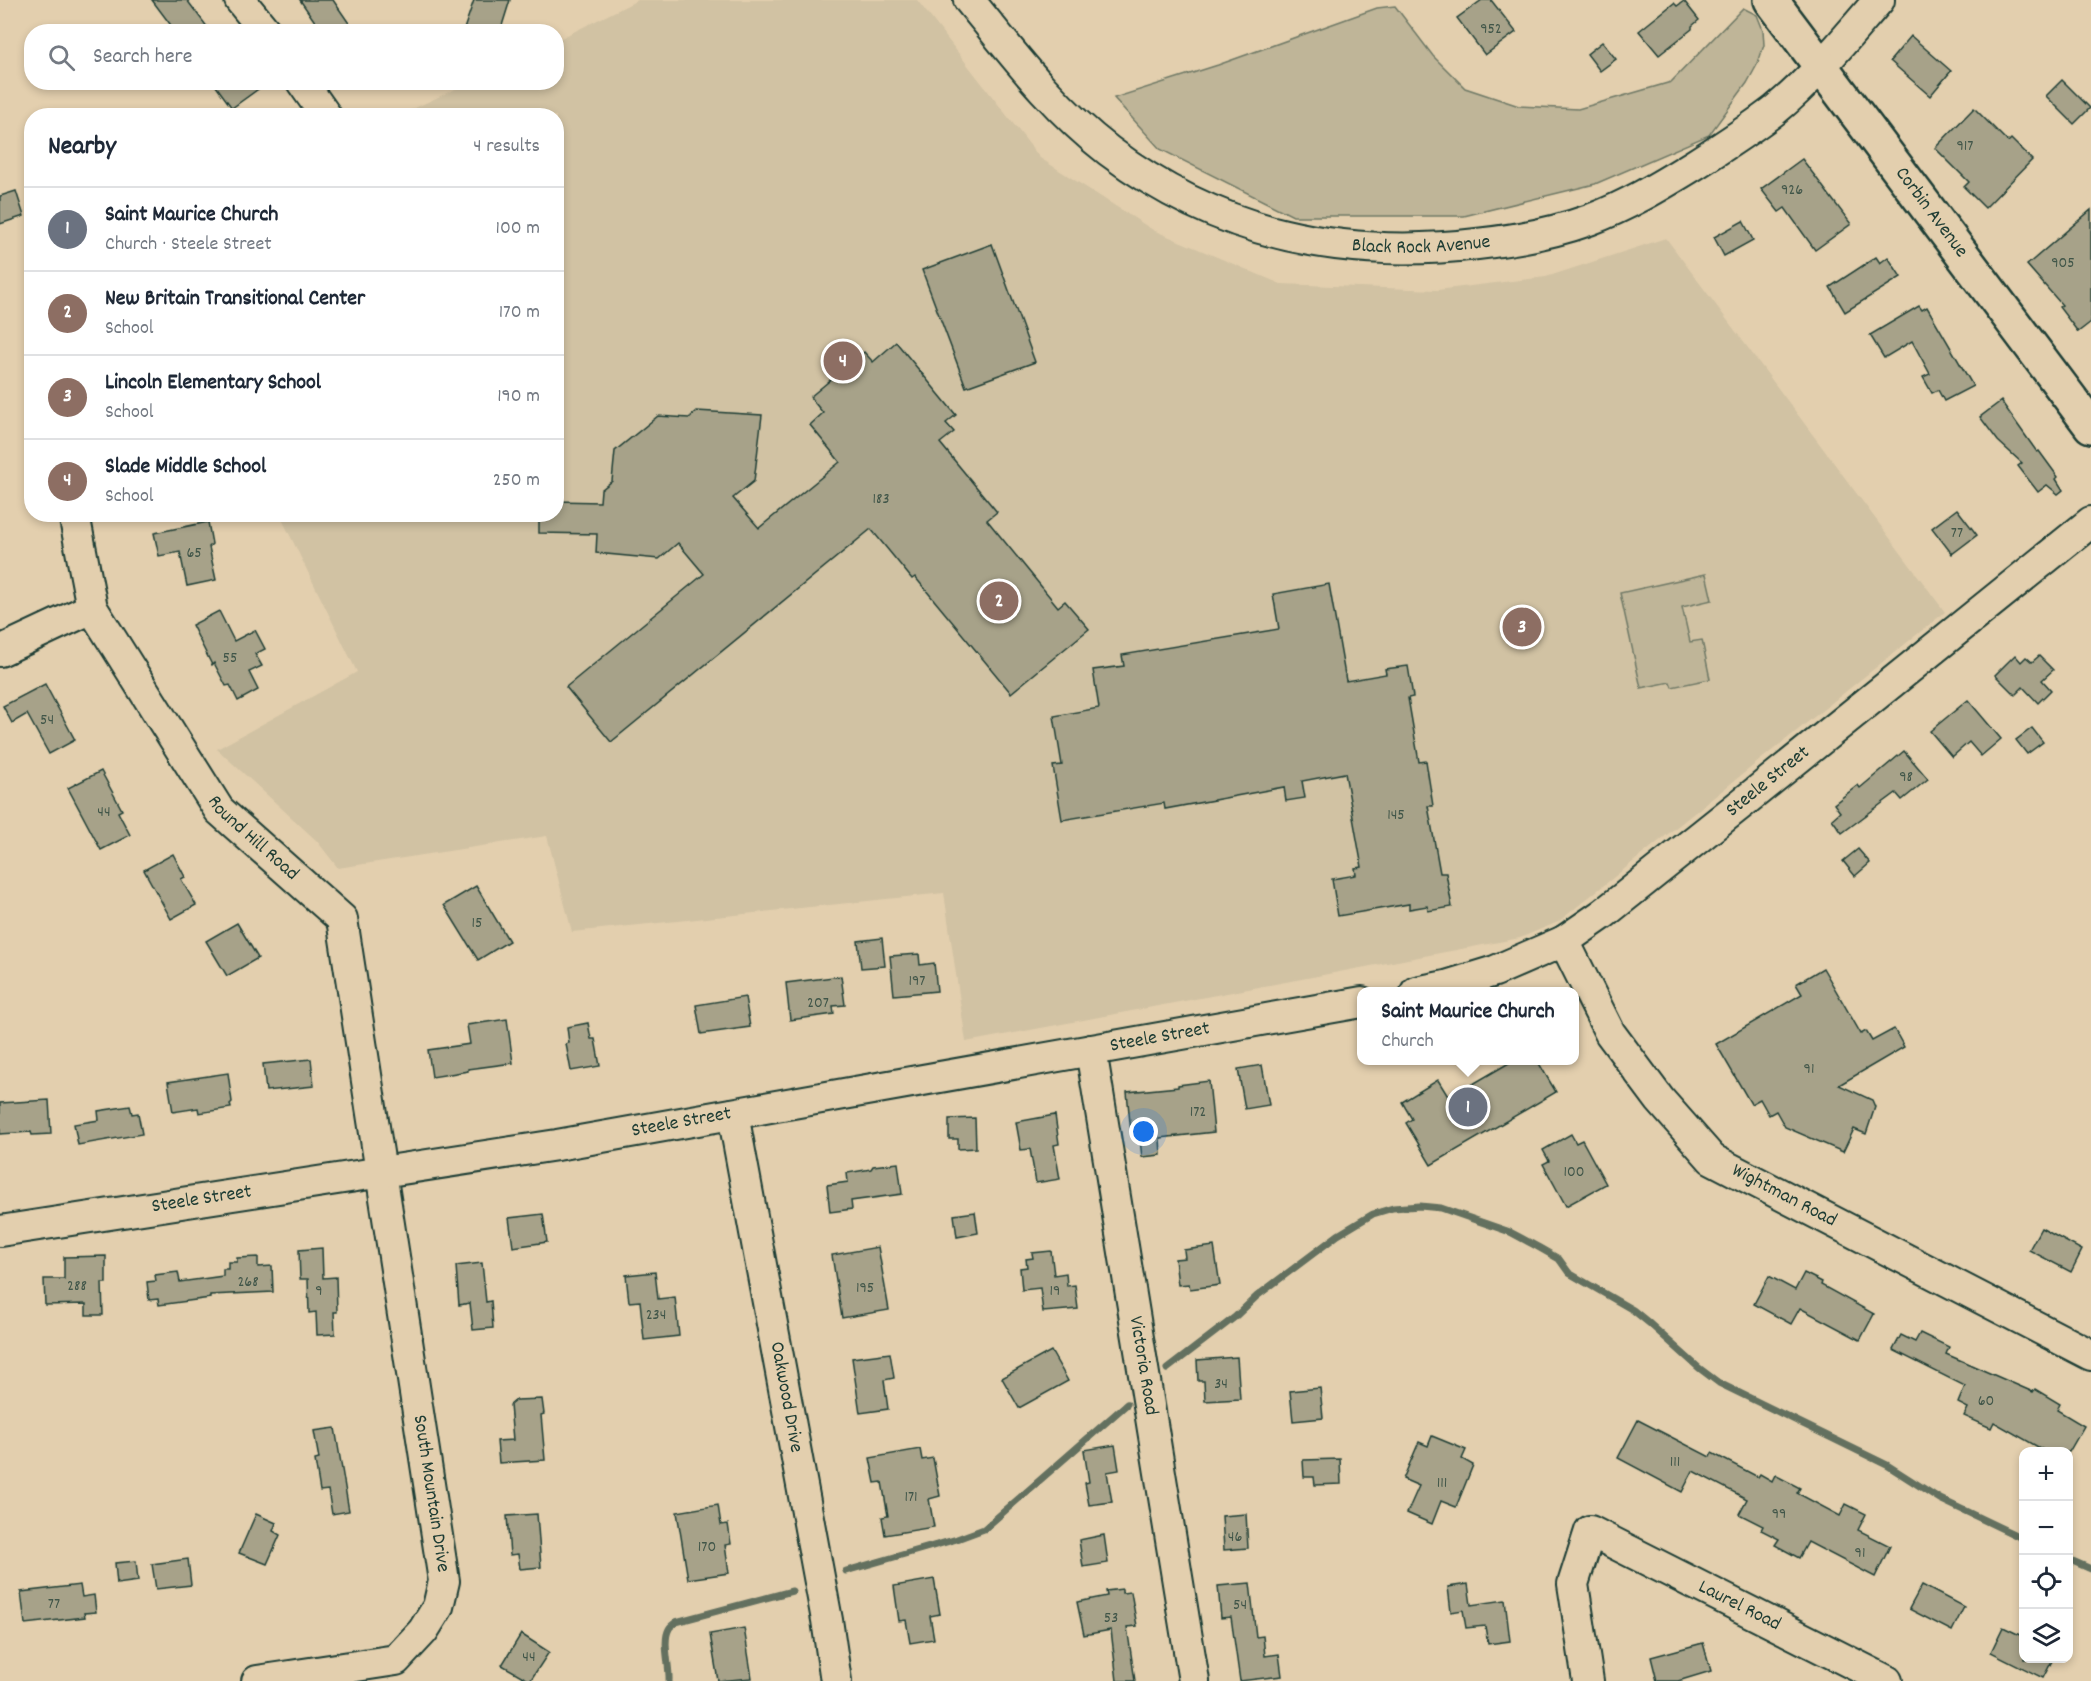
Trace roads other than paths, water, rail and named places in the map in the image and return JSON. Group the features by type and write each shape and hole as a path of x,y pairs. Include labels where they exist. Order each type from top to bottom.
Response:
{"main road":[{"name":"Corbin Avenue","path":"1771,0 2091,426"}],"street":[{"path":"240,0 260,24"},
{"name":"Black Rock Avenue","path":"969,0 1044,91 1074,121 1109,151 1172,191 1217,213 1270,232 1327,244 1372,249 1450,247 1512,240 1588,220 1638,199 1741,135 1780,105 1821,66 1879,0"},
{"path":"308,90 320,108"},
{"name":"Round Hill Road","path":"76,522 92,608 219,810 342,919 380,1173"},
{"name":"Steele Street","path":"1441,987 1495,971 1564,941 1603,914 2091,522"},
{"path":"0,651 92,608"},
{"name":"Wightman Road","path":"1564,941 1610,1033 1660,1100 1712,1159 2091,1355"},
{"name":"Steele Street","path":"0,1231 557,1145 1357,1003"},
{"name":"Victoria Road","path":"1091,1050 1194,1681"},
{"name":"Oakwood Drive","path":"733,1113 836,1681"},
{"name":"South Mountain Drive","path":"257,1681 396,1660 423,1631 438,1607 444,1581 380,1173"},
{"name":"Laurel Road","path":"1588,1681 1573,1584 1590,1532 1887,1681"}],"waterway":[{"path":"1167,1369 1235,1317 1257,1296 1338,1235 1373,1214 1393,1208 1420,1206 1441,1208 1510,1232 1559,1259 1569,1273 1633,1310 1719,1383 1887,1465 1940,1499 2019,1537"},
{"path":"846,1571 984,1529 1127,1404"},
{"path":"2073,1561 2091,1569"},
{"path":"669,1681 666,1640 670,1628 676,1622 792,1591"}],"place":[{"name":"Slade Middle School","path":"843,361"},
{"name":"New Britain Transitional Center","path":"999,601"},
{"name":"Lincoln Elementary School","path":"1522,627"},
{"name":"Saint Maurice Church","path":"1468,1107"}]}
